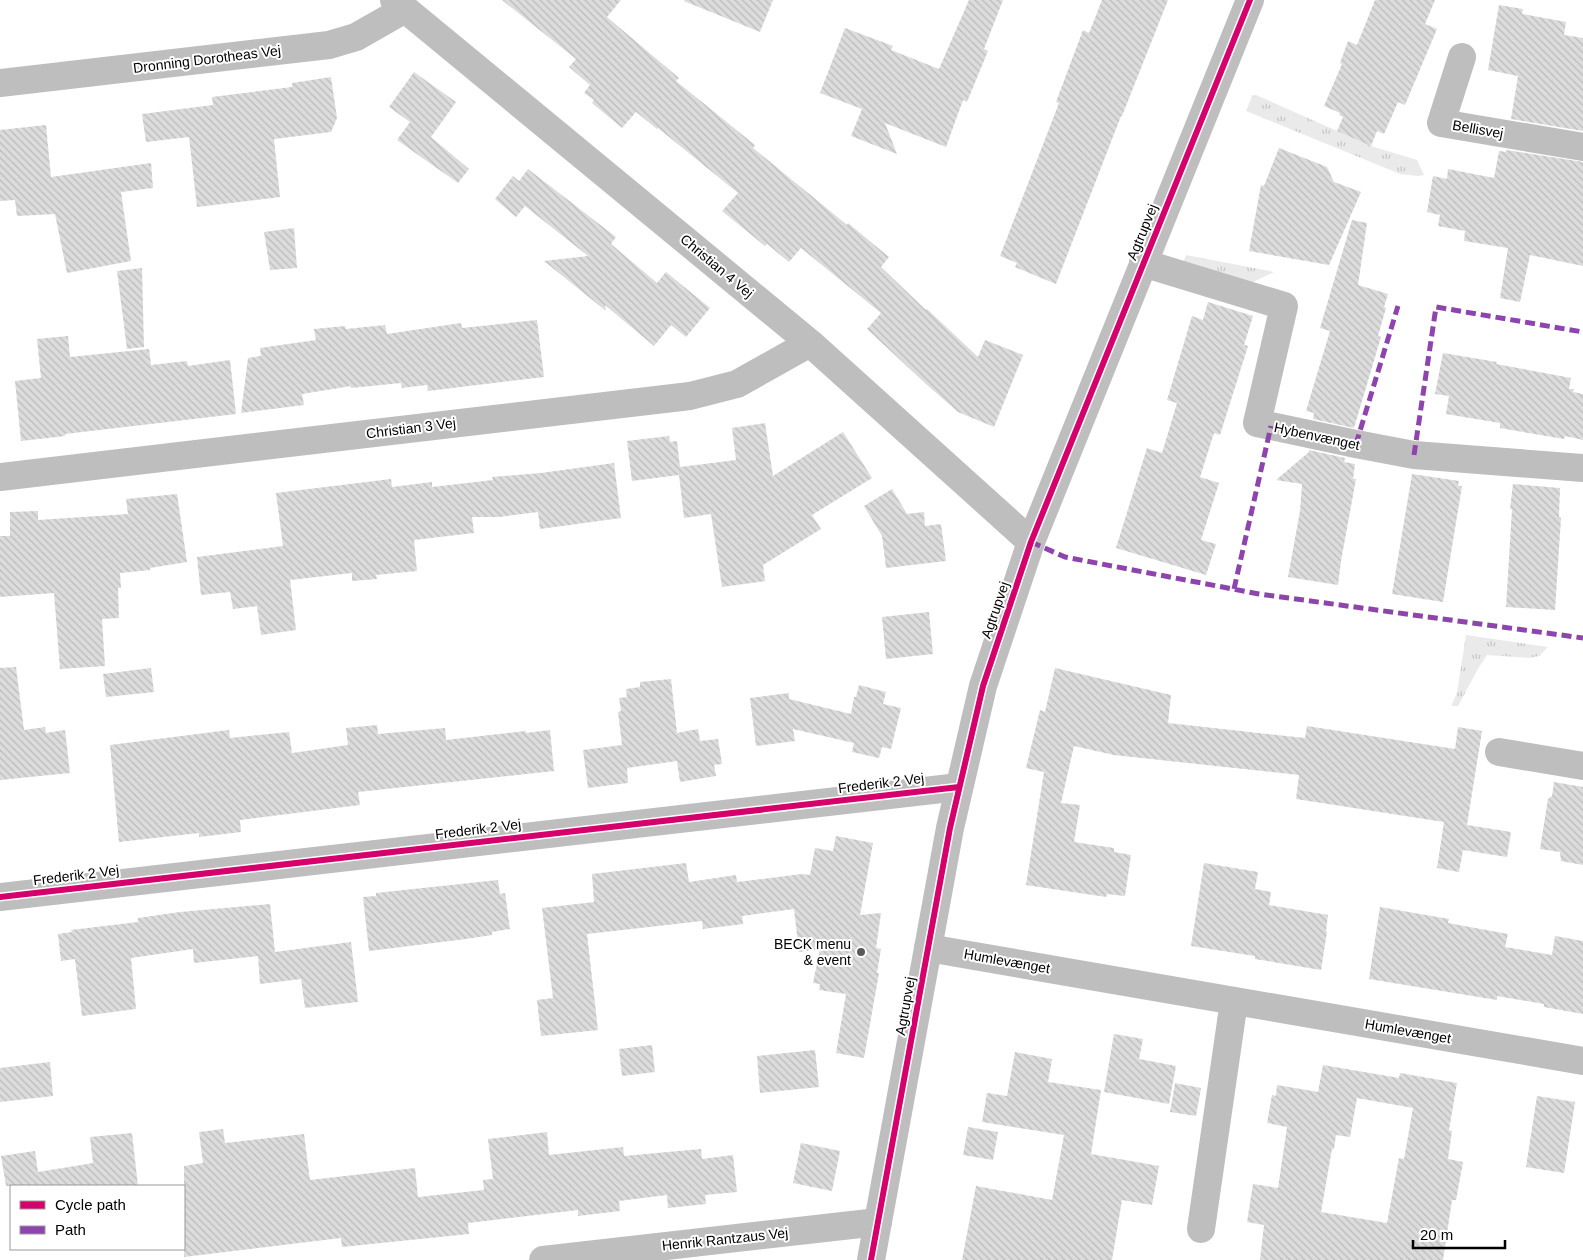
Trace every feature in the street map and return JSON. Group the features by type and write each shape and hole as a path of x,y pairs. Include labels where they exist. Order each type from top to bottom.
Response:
{"street":[{"name":"Agtrupvej","path":"871,1260 950,828 983,686 1031,542 1250,0"},
{"name":"Dronning Dorotheas Vej","path":"0,83 329,45 356,37 400,5"},
{"name":"Christian 4 Vej","path":"400,5 810,343 1031,542"},
{"name":"Bellisvej","path":"1462,57 1441,123 1583,147"},
{"name":"Hybenvænget","path":"1143,263 1284,306 1256,423 1414,455 1583,468"},
{"name":"Christian 3 Vej","path":"0,477 690,396 737,384 810,343"},
{"path":"1499,752 1583,766"},
{"name":"Frederik 2 Vej","path":"0,897 959,787"},
{"name":"Humlevænget","path":"928,948 1583,1061"},
{"path":"1202,1229 1234,1000"},
{"name":"Henrik Rantzaus Vej","path":"542,1260 878,1222"}],"green space":[{"path":"1256,95 1371,146 1417,160 1424,175 1400,174 1246,111 1252,96"},
{"path":"1186,255 1274,272 1249,284 1182,265"},
{"path":"1466,635 1548,647 1539,656 1530,658 1487,655 1458,706 1451,706 1457,693"}],"building":[{"path":"502,0 621,0 607,17 679,78 676,81 755,145 753,148 889,257 881,267 978,357 985,340 1023,355 994,427 958,412 926,384 867,329 881,313 801,248 789,262 767,244 765,246 722,211 738,193 658,128 636,112 622,128 592,103 594,100 584,93 590,85 569,67 576,59"},
{"path":"685,0 773,0 760,32"},
{"path":"969,0 1003,0 984,49 988,51 967,102 963,100 946,147 885,123 897,154 851,136 862,109 820,93 845,28 893,46 891,50 939,69"},
{"path":"1102,0 1168,0 1056,284 1015,267 1017,263 1000,256 1059,103 1056,102 1083,30 1089,33"},
{"path":"1375,0 1435,0 1425,24 1437,29 1405,105 1398,102 1384,134 1377,131 1371,146 1337,131 1343,117 1339,115 1340,113 1324,106 1342,64 1340,63 1348,41 1357,45"},
{"path":"1499,5 1523,9 1522,14 1566,22 1564,35 1583,38 1583,131 1511,119 1518,76 1488,70"},
{"path":"414,72 456,102 431,137 469,169 458,183 397,140 410,122 389,107"},
{"path":"331,77 337,118 331,132 274,139 280,197 197,207 189,137 146,142 142,114 213,105 212,97 292,87 292,83"},
{"path":"46,125 51,177 151,163 153,188 121,192 131,261 67,273 55,214 17,216 15,200 0,201 0,130"},
{"path":"1279,148 1327,167 1334,182 1361,192 1329,265 1249,251 1261,185 1264,186"},
{"path":"1506,150 1583,162 1583,266 1530,255 1520,302 1500,298 1508,248 1464,241 1465,231 1438,226 1440,215 1427,212 1433,176 1447,179 1448,169 1494,178 1499,151 1506,152"},
{"path":"528,169 616,237 611,244 657,283 666,272 710,308 686,337 671,325 654,346 605,305 606,311 544,261 588,256 525,206 516,217 495,199 513,176 519,181"},
{"path":"1352,220 1367,223 1358,285 1388,294 1378,336 1381,337 1354,428 1313,419 1314,413 1306,411 1330,331 1320,328"},
{"path":"294,228 297,268 270,270 264,232"},
{"path":"142,268 144,347 127,349 117,271"},
{"path":"1208,302 1253,316 1244,345 1248,346 1220,435 1214,433 1200,477 1219,483 1201,540 1216,544 1206,575 1116,548 1147,448 1162,453 1177,403 1167,400 1192,316 1203,320"},
{"path":"537,320 544,377 428,391 427,385 402,388 401,383 351,388 351,386 302,394 304,405 241,413 248,358 261,356 260,348 316,340 314,329 345,326 346,329 385,325 387,334 461,323 462,328"},
{"path":"68,336 70,357 149,349 151,365 187,361 188,366 230,360 236,414 21,441 15,381 41,378 37,339"},
{"path":"1443,353 1497,362 1496,364 1571,378 1569,389 1574,389 1573,392 1583,394 1583,440 1565,436 1564,439 1500,428 1500,423 1446,414 1449,396 1435,394"},
{"path":"765,423 773,476 843,432 872,478 812,515 821,529 763,565 765,581 722,587 711,514 684,518 679,475 632,481 627,441 669,436 670,442 677,441 680,467 736,460 732,428"},
{"path":"1309,450 1345,458 1344,462 1355,464 1353,479 1356,479 1338,585 1288,577 1300,511 1302,484 1276,480"},
{"path":"614,463 621,518 540,529 538,512 499,517 472,517 474,533 414,540 417,571 376,575 377,579 352,581 352,573 290,580 296,630 261,635 257,606 233,609 230,592 201,595 197,557 283,546 276,493 391,479 392,487 432,482 432,487 493,480 492,477 541,473"},
{"path":"1412,474 1459,481 1458,486 1462,486 1443,602 1392,594"},
{"path":"1513,484 1560,488 1559,517 1561,518 1555,610 1506,607 1512,509 1510,509"},
{"path":"892,489 907,514 924,512 925,526 941,524 946,561 886,568 882,536 864,506"},
{"path":"177,494 187,562 150,568 150,570 120,573 121,588 118,588 119,618 102,619 105,666 60,669 54,593 0,597 0,536 10,536 10,512 38,511 38,520 128,514 126,499"},
{"path":"929,612 933,654 886,659 882,617"},
{"path":"16,667 24,730 45,727 46,733 65,730 70,773 0,780 0,668"},
{"path":"151,668 154,692 106,697 103,674"},
{"path":"1055,668 1171,695 1168,723 1305,738 1307,726 1455,749 1458,727 1482,731 1467,825 1511,832 1507,857 1463,850 1459,872 1437,868 1444,822 1296,799 1299,775 1114,755 1074,746 1061,803 1080,805 1074,842 1114,848 1114,852 1131,855 1125,896 1107,894 1106,897 1026,885 1044,772 1026,768 1040,710 1045,712"},
{"path":"671,679 677,733 698,729 700,741 718,739 722,764 714,765 716,776 680,782 677,761 627,768 628,783 588,788 583,750 622,745 618,712 621,711 619,698 627,697 626,689 640,687 640,682"},
{"path":"859,685 886,692 883,704 901,708 891,749 882,747 879,758 852,752 854,743 793,729 795,741 756,746 750,698 789,693 789,699 851,714 854,697 856,697"},
{"path":"377,725 378,734 445,728 446,740 550,730 554,771 358,792 360,805 240,820 241,832 199,837 199,833 119,842 110,745 229,730 230,738 289,732 292,753 348,745 346,728"},
{"path":"1554,782 1583,787 1583,865 1561,861 1560,852 1540,849 1548,799 1552,796"},
{"path":"836,836 873,843 860,915 881,913 876,948 881,949 877,973 879,973 864,1058 836,1053 846,994 819,990 820,984 813,983 820,949 799,952 794,909 742,916 743,924 703,929 702,921 587,934 598,1030 541,1036 537,1000 553,998 542,908 594,902 592,874 686,863 689,882 736,875 737,882 802,874 810,875 815,848 833,851"},
{"path":"1204,863 1258,872 1255,889 1271,892 1269,905 1328,915 1321,970 1255,959 1255,956 1191,946"},
{"path":"498,880 500,894 505,893 510,929 492,932 492,935 369,951 363,897 376,896 376,893"},
{"path":"270,904 275,952 351,942 358,1002 305,1008 301,979 260,984 258,956 194,963 193,949 131,958 136,1009 82,1016 75,959 61,961 58,934 72,932 71,930 138,922 138,918 180,912"},
{"path":"1380,907 1449,919 1448,923 1508,934 1505,947 1552,955 1555,936 1583,941 1583,1014 1544,1007 1544,1004 1497,996 1497,1000 1369,979"},
{"path":"1114,1034 1143,1039 1139,1059 1176,1066 1169,1104 1104,1092"},
{"path":"652,1045 655,1072 622,1076 619,1049"},
{"path":"815,1050 819,1087 760,1093 757,1056"},
{"path":"1015,1052 1052,1059 1048,1082 1101,1090 1091,1154 1159,1166 1152,1205 1122,1200 1112,1260 962,1260 976,1186 1052,1200 1064,1135 982,1122 987,1093 1007,1096"},
{"path":"50,1062 53,1096 0,1102 0,1068"},
{"path":"1323,1065 1399,1078 1400,1073 1457,1083 1449,1130 1452,1131 1448,1159 1463,1162 1456,1200 1452,1200 1443,1260 1260,1260 1264,1225 1247,1222 1253,1184 1278,1188 1287,1127 1267,1123 1272,1095 1276,1096 1277,1085 1318,1092","holes":["1357,1098 1413,1108 1404,1159 1399,1158 1387,1223 1321,1212 1336,1135 1350,1137"]},
{"path":"1175,1083 1201,1088 1196,1116 1170,1112"},
{"path":"1537,1096 1575,1102 1564,1173 1526,1167"},
{"path":"968,1127 998,1132 993,1160 963,1155"},
{"path":"223,1129 225,1143 304,1134 310,1180 415,1168 418,1197 484,1190 483,1180 493,1179 488,1139 547,1132 549,1155 623,1147 624,1156 701,1149 702,1159 733,1155 737,1192 705,1195 706,1204 668,1208 667,1195 619,1201 620,1211 578,1216 578,1210 468,1223 469,1234 342,1247 341,1238 184,1257 184,1166 203,1163 199,1132"},
{"path":"132,1133 138,1185 6,1186 1,1156 35,1151 38,1172 93,1163 90,1137"},
{"path":"801,1143 840,1151 832,1191 793,1183"}],"marked path":[{"path":"1356,444 1398,306"},
{"path":"1414,455 1436,307 1583,332"},
{"path":"1234,589 1271,426"},
{"path":"1031,542 1065,557 1259,594 1583,638"}],"cycle path":[{"path":"871,1260 950,828 983,686 1031,542 1250,0"},
{"path":"0,897 959,787"}],"place":[{"name":"BECK menu & event","path":"861,952"}]}
